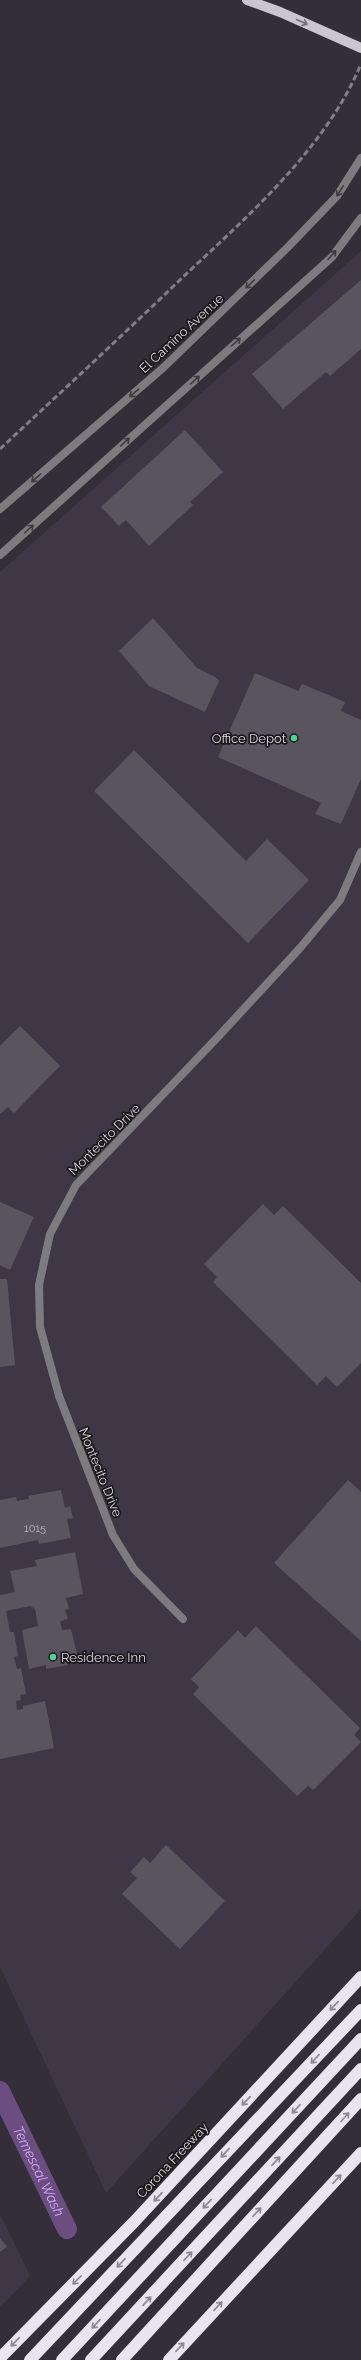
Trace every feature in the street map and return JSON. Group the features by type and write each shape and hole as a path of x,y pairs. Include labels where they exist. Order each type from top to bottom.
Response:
{"highway":[{"name":"Corona Freeway","path":"0,2358 134,2222 361,1977"},
{"path":"30,2360 361,2010"},
{"path":"62,2360 361,2039"},
{"path":"92,2360 361,2069"},
{"path":"122,2360 173,2302 361,2099"},
{"path":"169,2360 361,2153"}],"main road":[{"path":"247,0 280,12 361,48"}],"street":[{"name":"El Camino Avenue","path":"0,509 164,367 288,247 337,196 361,158"},
{"path":"0,555 332,258 361,218"},
{"name":"Montecito Drive","path":"183,1619 134,1569 113,1535 59,1396 40,1327 39,1285 50,1234 76,1184 216,1039 300,948 340,900 361,852"}],"shaded area":[{"path":"361,251 361,1909 106,2193 0,1967 0,572"},
{"path":"0,2214 30,2276 0,2307"}],"building":[{"path":"361,280 361,349 330,376 326,372 283,409 252,374"},
{"path":"185,430 223,472 190,502 193,505 149,546 126,520 119,526 101,507"},
{"path":"153,618 197,668 215,677 219,681 205,712 149,686 119,651"},
{"name":"Office Depot","path":"255,673 298,691 302,684 345,702 341,711 361,720 361,779 341,824 315,814 321,803 218,757"},
{"path":"134,750 246,861 267,839 309,880 248,943 94,791"},
{"path":"20,1026 60,1066 14,1113 8,1107 0,1114 0,1046"},
{"path":"0,1202 34,1217 10,1270 0,1265"},
{"path":"263,1204 274,1215 283,1206 361,1283 361,1363 337,1387 326,1376 317,1385 213,1282 217,1277 204,1264"},
{"path":"0,1279 7,1279 15,1365 0,1367"},
{"path":"348,1480 361,1492 361,1641 274,1563"},
{"path":"61,1490 65,1508 70,1506 73,1518 67,1519 71,1538 39,1544 38,1540 0,1548 0,1500 16,1497 17,1501 29,1499 28,1496"},
{"name":"Residence Inn","path":"75,1552 83,1594 66,1598 69,1609 65,1610 68,1619 60,1621 62,1630 71,1629 78,1658 67,1661 68,1665 46,1669 46,1665 29,1669 22,1630 38,1626 35,1609 30,1606 6,1611 10,1632 14,1632 18,1656 14,1657 17,1669 21,1668 26,1694 20,1695 21,1700 16,1701 17,1710 23,1709 23,1706 45,1701 54,1748 0,1759 0,1595 15,1592 10,1571 37,1566 35,1560"},
{"path":"256,1626 360,1728 354,1735 361,1742 313,1790 308,1786 297,1796 193,1694 199,1687 191,1679 238,1630 245,1638"},
{"path":"166,1845 225,1901 180,1949 122,1894 137,1878 130,1872 144,1857 150,1863"},
{"path":"0,2238 7,2247 0,2252"}],"waterway":[{"name":"Temescal Wash","path":"0,2091 67,2229"}],"railway":[{"path":"0,449 259,205 283,179 328,124 346,95 361,64"}],"place":[{"name":"Office Depot","path":"294,738"},
{"name":"Residence Inn","path":"53,1657"}]}
